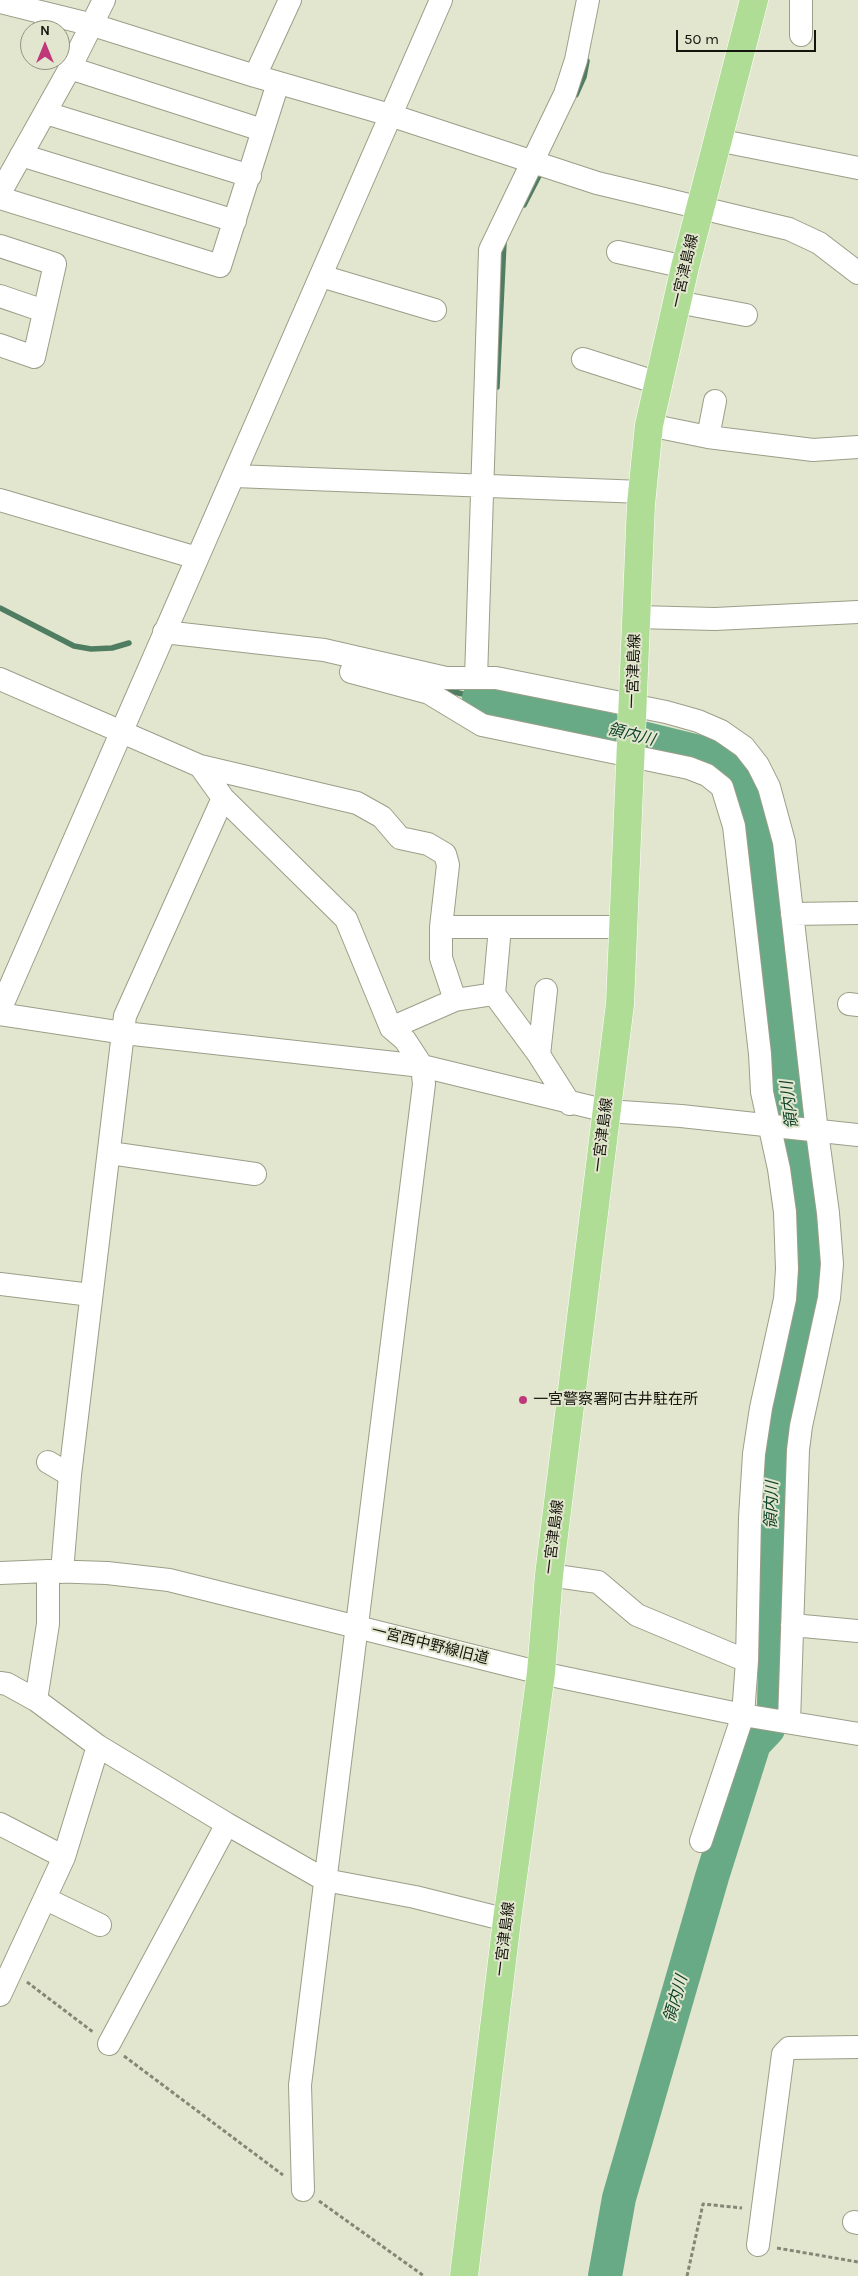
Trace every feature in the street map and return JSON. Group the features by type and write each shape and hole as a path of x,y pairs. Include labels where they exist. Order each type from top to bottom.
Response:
{"main road":[{"name":"一宮津島線","path":"464,2276 507,1920 541,1673 549,1575 620,1004 642,492 649,425 685,267 754,0"}],"street":[{"path":"104,0 70,68 262,130"},
{"path":"255,76 290,0"},
{"path":"0,1010 164,632 235,476 441,0"},
{"path":"482,678 489,485 490,250 564,94 576,60 588,0"},
{"path":"801,0 801,35"},
{"path":"3,2 71,9 93,25 278,83 390,115 597,182 700,209 789,229 819,243 858,273"},
{"path":"0,193 69,70"},
{"path":"0,198 220,266 236,221 262,130 278,83"},
{"path":"46,113 250,176"},
{"path":"717,140 858,168"},
{"path":"21,155 236,221"},
{"path":"0,246 55,264 34,357 0,345"},
{"path":"618,252 685,267"},
{"path":"321,276 435,310"},
{"path":"0,296 44,311"},
{"path":"677,302 746,314"},
{"path":"583,358 658,383"},
{"path":"708,437 716,401"},
{"path":"649,425 708,437 813,450 858,447"},
{"path":"235,476 642,492"},
{"path":"0,500 197,558"},
{"path":"636,617 716,619 858,612"},
{"path":"164,632 324,650 446,678 482,678 633,706 698,721 721,731 744,747 758,765 769,787 778,812 784,842 828,1213 832,1264 829,1298 798,1450 789,1722"},
{"path":"351,672 429,693 482,724 689,768 707,775 722,787 734,826 760,1054 762,1092 785,1212 787,1269 785,1299 761,1408 754,1454 750,1518 747,1660 743,1715 701,1841"},
{"path":"0,679 200,766 357,803 382,817 400,838 428,844 445,854 448,865 441,927 441,958 455,1000"},
{"path":"200,766 223,798 346,919 391,1028 405,1040 422,1066 424,1084 359,1626 300,2085 303,2190"},
{"path":"36,1700 70,1475 125,1016 223,798"},
{"path":"792,914 858,912"},
{"path":"441,927 623,927"},
{"path":"500,927 494,994 540,1055 570,1104"},
{"path":"540,1055 546,990"},
{"path":"391,1028 455,1000 494,994"},
{"path":"0,1014 124,1033 422,1066 570,1104 607,1111 681,1116 769,1127 858,1135"},
{"path":"110,1153 255,1174"},
{"path":"0,1284 91,1295"},
{"path":"48,1462 70,1475"},
{"name":"一宮西中野線旧道","path":"0,1573 55,1571 107,1573 169,1580 541,1673 743,1715 858,1734"},
{"path":"549,1575 598,1582 638,1615 747,1660"},
{"path":"792,1625 858,1631"},
{"path":"0,1684 7,1684 36,1700 98,1746 226,1824 325,1880 415,1897 507,1920"},
{"path":"0,1995 64,1857 98,1746"},
{"path":"0,1824 64,1857"},
{"path":"109,2044 226,1824"},
{"path":"46,1899 100,1925"},
{"path":"758,2245 783,2054 789,2048 858,2047"}],"path":[{"path":"11,1970 303,2190 424,2276"},
{"path":"688,2276 703,2204 763,2210"},
{"path":"758,2245 858,2262"}],"waterway":[{"path":"576,95 584,77 587,61"},
{"path":"524,205 541,172"},
{"path":"497,387 504,242"},
{"path":"0,608 74,646 91,649 112,648 129,643"},
{"path":"438,688 479,698 481,682"},
{"name":"領内川","path":"479,698 707,754 732,772 750,799 758,828 809,1267 795,1344 774,1436 768,1632 775,1662 774,1706"},
{"name":"領内川","path":"605,2276 619,2198 712,1877 754,1744 768,1729"}],"place":[{"name":"一宮警察署阿古井駐在所","path":"523,1400"}]}
